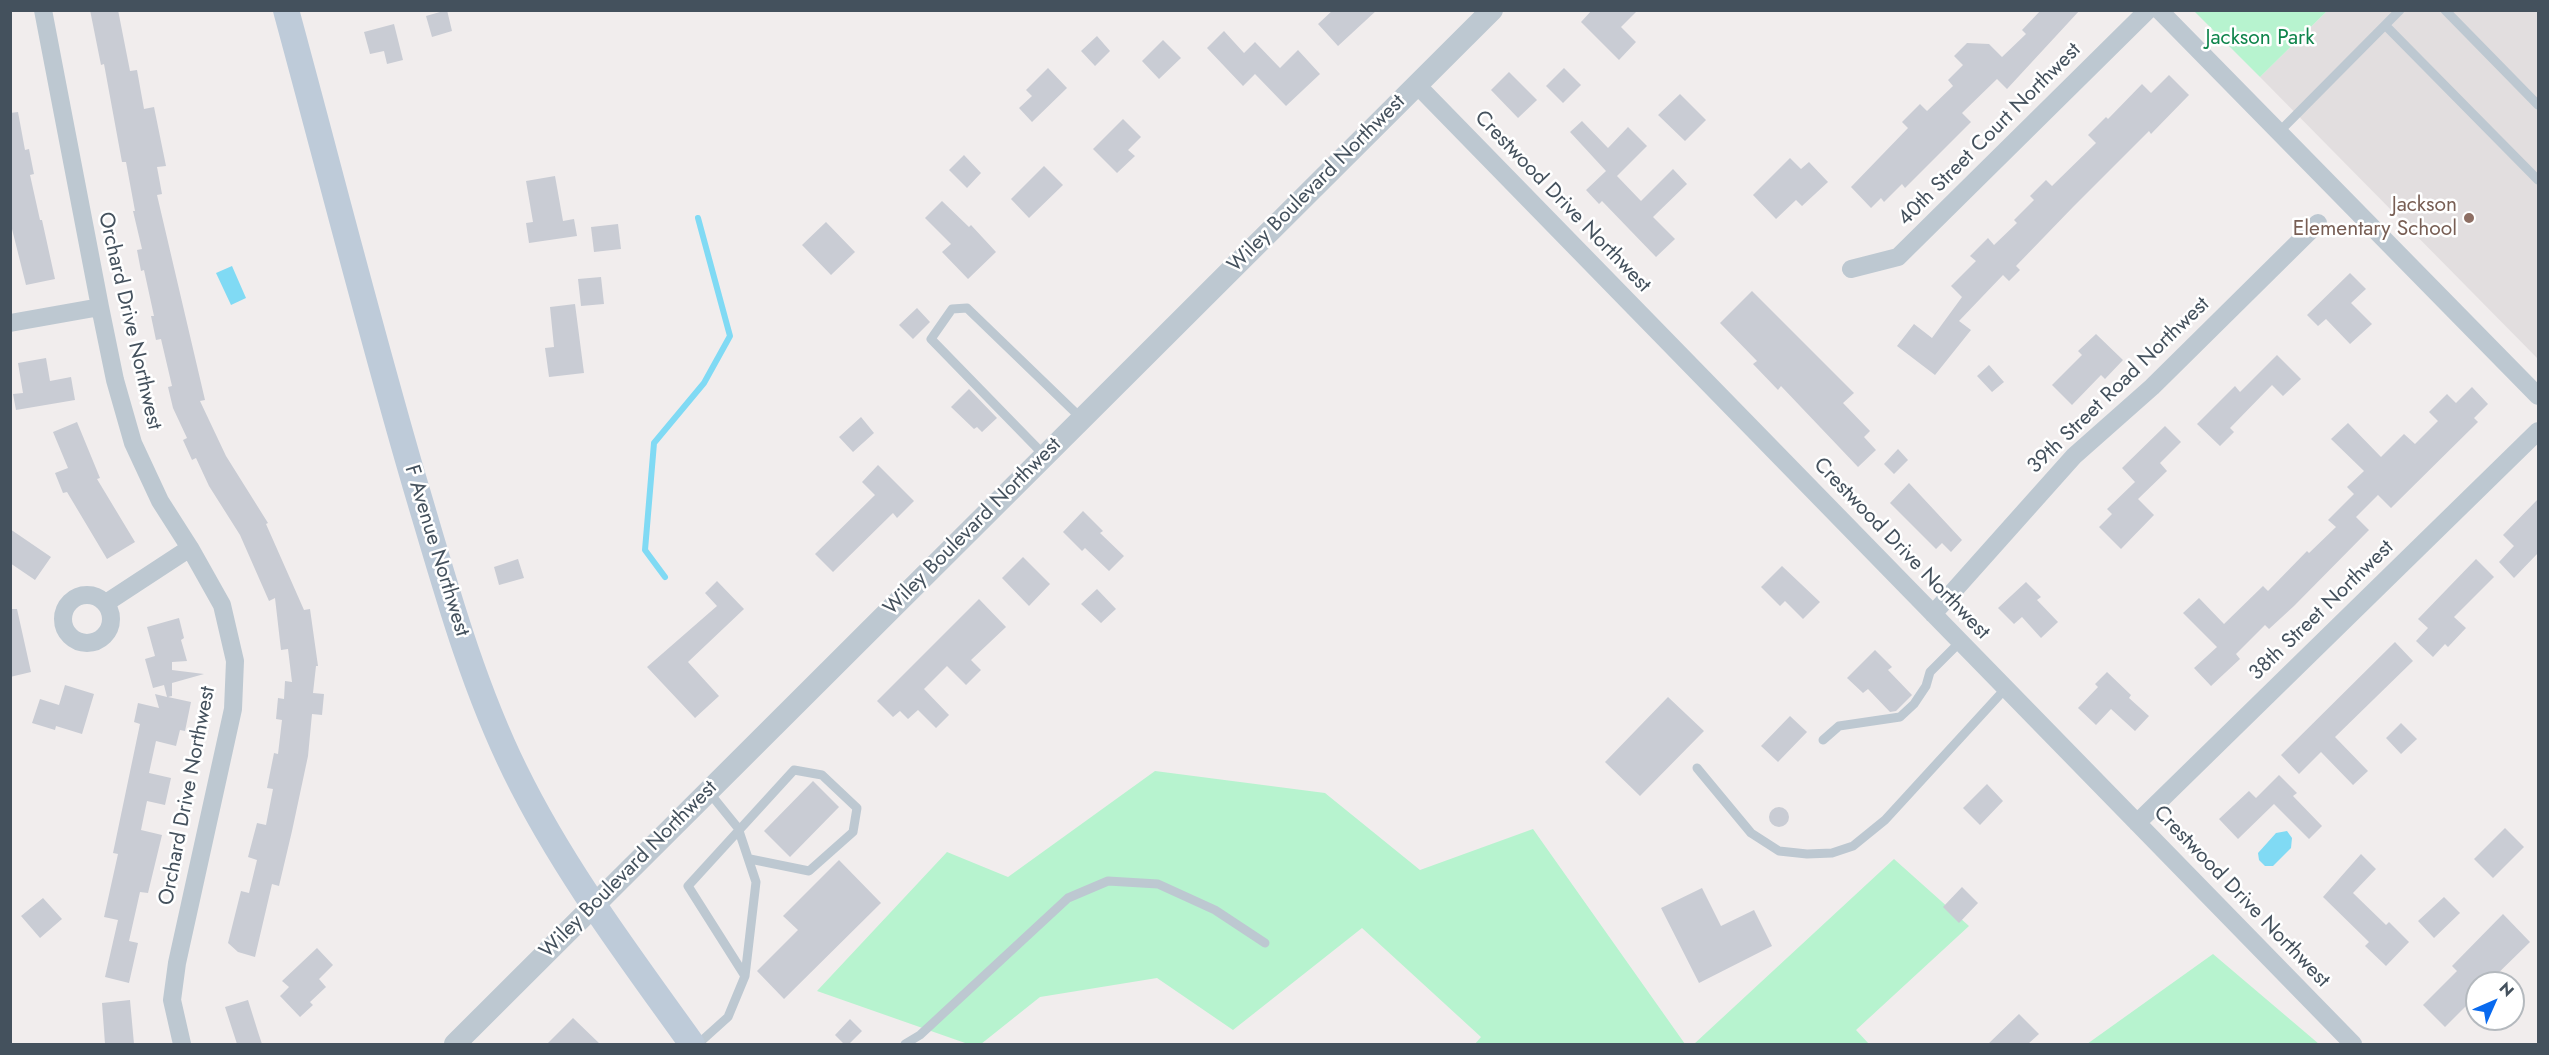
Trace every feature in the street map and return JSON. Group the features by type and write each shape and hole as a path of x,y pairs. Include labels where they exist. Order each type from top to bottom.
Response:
{"main road":[{"name":"F Avenue Northwest","path":"286,10 392,405 455,619 480,690 515,771 592,906 692,1044"}],"street":[{"name":"Orchard Drive Northwest","path":"44,10 100,308 115,380 133,443 160,501 222,605 235,661 233,709 176,972 172,1000 182,1044"},
{"name":"Wiley Boulevard Northwest","path":"455,1044 1492,10"},
{"name":"40th Street Court Northwest","path":"1851,269 1898,257 2148,10"},
{"path":"2159,10 2538,396"},
{"name":"Crestwood Drive Northwest","path":"1417,85 2353,1044"},
{"name":"39th Street Road Northwest","path":"1933,614 2074,456 2152,387 2318,223"},
{"path":"10,323 100,308"},
{"name":"38th Street Northwest","path":"2137,823 2538,432"},
{"path":"106,603 190,548"}],"lane":[{"path":"2279,132 2400,10"},
{"path":"2445,10 2538,105"},
{"path":"2385,25 2538,180"},
{"path":"1046,456 931,339 952,309 967,308 1083,419"},
{"path":"1823,740 1839,726 1900,717 1914,704 1926,686 1930,672 1960,642"},
{"path":"1697,768 1751,833 1779,851 1807,854 1832,853 1853,846 1885,820 2006,688"},
{"path":"745,976 688,886 738,828 794,770 822,775 857,808 853,832 809,871 750,859"},
{"path":"698,1044 728,1017 745,976 756,882 738,828 708,791"},
{"path":"905,1044 920,1035 1068,898 1108,881 1158,884 1215,909 1265,943"}],"shaded area":[{"name":"Jackson Elementary School","path":"2327,11 2538,11 2538,359 2260,77"}],"green space":[{"name":"Jackson Park","path":"2194,11 2327,11 2260,77"},
{"path":"1155,771 1325,793 1420,870 1533,829 1685,1044 1475,1044 1481,1037 1362,928 1233,1030 1157,978 1040,997 981,1044 968,1044 817,991 947,852 1008,877"},
{"path":"1894,859 1969,926 1856,1030 1869,1044 1694,1044"},
{"path":"2213,954 2319,1044 2087,1044"}],"water":[{"path":"232,266 246,298 231,305 216,273"},
{"path":"2287,831 2292,838 2291,848 2273,866 2265,866 2259,860 2258,853 2276,833"}],"building":[{"path":"90,10 118,10 130,71 137,70 144,109 154,107 166,166 157,167 162,194 157,195 205,400 200,401 226,456 268,523 266,524 304,610 310,609 318,666 316,666 313,693 324,694 322,715 312,714 308,756 292,831 279,886 272,884 255,957 238,952 228,943 241,891 249,893 257,860 248,857 257,823 266,825 273,789 267,788 274,753 278,754 282,720 276,719 278,698 284,699 285,681 292,682 288,649 281,650 275,598 269,601 240,535 209,486 196,458 192,460 183,440 187,438 173,408 168,387 172,386 161,339 156,340 151,316 154,316 144,270 141,271 137,250 142,249 133,211 135,211 126,162 122,162 104,64 101,65"},
{"path":"447,10 452,31 432,37 426,16"},
{"path":"1333,10 1377,10 1338,46 1318,24"},
{"path":"1592,10 1638,10 1621,27 1636,42 1619,60 1581,22"},
{"path":"2041,10 2080,10 2007,89 1997,79 1962,113 1971,122 1905,188 1902,184 1884,202 1881,198 1871,208 1851,187 1908,128 1902,122 1920,104 1927,111 1953,86 1948,80 1963,65 1954,56 1967,43 1989,44 2002,57 2026,34 2022,30"},
{"path":"394,24 403,60 387,64 384,51 370,54 364,32"},
{"path":"1224,31 1244,53 1255,42 1280,68 1298,50 1320,74 1286,106 1255,74 1243,86 1207,48"},
{"path":"1097,36 1110,51 1095,66 1081,51"},
{"path":"1163,40 1181,58 1159,79 1142,61"},
{"path":"1048,68 1067,88 1032,122 1019,108 1032,96 1026,90"},
{"path":"1564,68 1581,85 1563,103 1546,86"},
{"path":"1509,72 1537,100 1518,118 1491,90"},
{"path":"2169,75 2189,95 2151,134 2149,131 2073,207 2016,266 2020,270 2009,281 2003,275 1959,321 1971,330 1935,375 1897,346 1914,324 1932,338 1962,297 1951,286 1976,261 1970,256 1988,238 1994,245 2017,223 2014,220 2034,200 2030,196 2046,180 2052,186 2096,143 2088,135 2106,117 2108,119 2142,84 2151,93"},
{"path":"1680,94 1706,120 1685,141 1658,115"},
{"path":"18,112 25,150 29,149 34,174 30,175 55,279 26,285 10,221 10,113"},
{"path":"1123,119 1141,137 1128,150 1135,156 1117,173 1093,149"},
{"path":"1582,121 1608,148 1628,127 1647,146 1617,176 1641,201 1673,169 1687,184 1653,217 1675,239 1656,257 1602,201 1599,204 1586,190 1606,171 1570,132"},
{"path":"964,155 981,173 967,188 949,170"},
{"path":"1790,158 1801,169 1809,162 1828,182 1802,206 1796,200 1776,219 1753,195"},
{"path":"1044,166 1063,185 1029,218 1011,199"},
{"path":"555,176 563,221 574,219 577,236 529,243 526,223 533,222 526,181"},
{"path":"942,201 969,227 971,225 996,252 968,279 942,252 951,244 925,218"},
{"path":"826,222 855,252 831,275 802,245"},
{"path":"618,224 621,249 594,252 591,227"},
{"path":"2350,273 2366,289 2351,303 2372,324 2350,344 2326,319 2318,326 2307,315"},
{"path":"601,277 604,304 581,306 578,279"},
{"path":"1752,291 1854,393 1843,403 1870,431 1864,437 1876,450 1858,467 1781,386 1778,390 1753,364 1757,361 1720,323"},
{"path":"575,304 584,373 549,377 545,348 554,347 550,307"},
{"path":"917,308 930,322 913,339 899,325"},
{"path":"2096,334 2123,360 2105,379 2101,375 2072,405 2052,385 2082,355 2078,351"},
{"path":"2277,355 2301,379 2283,396 2272,385 2230,428 2234,432 2220,446 2197,424 2235,386 2240,392"},
{"path":"46,358 50,381 71,377 75,400 16,410 13,394 23,393 18,363"},
{"path":"1989,365 2004,382 1992,392 1977,376"},
{"path":"2472,387 2488,404 2474,418 2478,422 2391,508 2378,495 2356,517 2369,530 2269,629 2265,625 2236,654 2240,659 2211,686 2194,668 2217,647 2183,613 2199,598 2224,624 2263,586 2268,591 2307,551 2309,553 2336,527 2328,520 2354,494 2347,487 2364,471 2331,439 2348,423 2381,457 2404,434 2415,444 2438,421 2429,412 2447,394 2456,403"},
{"path":"969,389 997,418 982,432 977,427 974,429 951,407"},
{"path":"861,417 874,433 853,452 839,437"},
{"path":"77,422 100,478 97,479 135,542 107,559 67,492 63,493 55,473 68,468 53,432"},
{"path":"2165,426 2181,442 2160,463 2167,471 2138,499 2154,515 2121,549 2099,527 2112,514 2107,509 2135,482 2122,468"},
{"path":"1898,449 1908,460 1894,474 1884,464"},
{"path":"878,465 914,501 897,518 893,513 833,572 815,554 875,495 862,482"},
{"path":"1909,483 1962,540 1951,552 1942,543 1936,549 1890,503"},
{"path":"2538,499 2538,553 2514,578 2499,562 2514,546 2503,535"},
{"path":"1083,511 1103,531 1100,533 1124,556 1109,571 1085,548 1082,551 1063,532"},
{"path":"10,529 51,557 35,580 10,563"},
{"path":"1023,557 1050,584 1029,606 1002,578"},
{"path":"518,559 524,578 499,585 494,567"},
{"path":"2476,559 2494,577 2454,617 2466,628 2448,647 2445,644 2433,657 2416,641 2428,628 2418,619"},
{"path":"1782,566 1820,602 1803,619 1785,601 1780,606 1761,587"},
{"path":"717,581 744,609 688,662 719,696 695,718 647,667 717,606 705,593"},
{"path":"2026,582 2041,597 2037,600 2058,622 2041,638 2022,617 2014,624 1998,608"},
{"path":"1097,589 1116,609 1101,623 1081,604"},
{"path":"979,599 1006,627 971,660 981,670 966,685 947,666 924,689 949,715 936,728 918,710 908,719 900,711 893,717 877,701"},
{"path":"10,609 17,609 31,672 10,677"},
{"path":"179,618 184,638 181,640 187,661 172,662 172,670 204,674 172,683 172,696 168,697 191,702 185,731 180,730 176,746 156,741 149,773 171,778 165,805 147,801 141,830 162,835 148,893 140,892 129,941 138,943 129,983 105,977 118,920 104,917 118,854 113,853 140,724 134,722 138,703 159,708 155,694 167,697 164,685 153,688 145,659 155,656 147,627"},
{"path":"2395,642 2413,661 2335,737 2368,771 2353,785 2321,752 2299,774 2281,755"},
{"path":"1875,650 1892,667 1888,670 1912,695 1896,711 1890,712 1868,689 1863,693 1847,678"},
{"path":"2107,672 2131,695 2129,698 2149,716 2135,731 2111,709 2096,725 2078,708 2098,687 2095,684"},
{"path":"65,685 94,694 82,734 56,726 55,730 32,723 40,699 59,705"},
{"path":"1668,697 1704,731 1640,796 1605,762"},
{"path":"1790,716 1807,732 1778,762 1761,746"},
{"path":"2401,723 2417,739 2401,754 2386,738"},
{"path":"2279,775 2297,793 2293,796 2322,826 2309,839 2274,804 2238,839 2219,819 2249,791 2256,798"},
{"path":"813,781 839,807 790,857 764,831"},
{"path":"1987,784 2003,801 1980,825 1963,808"},
{"path":"1779,807 1786,810 1789,817 1786,824 1779,827 1772,824 1769,817 1772,810"},
{"path":"2505,828 2524,847 2493,878 2474,859"},
{"path":"2361,854 2376,869 2353,893 2386,925 2389,922 2409,942 2386,966 2365,946 2369,942 2323,897"},
{"path":"839,860 881,903 784,999 757,971 798,930 783,916"},
{"path":"1962,887 1978,903 1959,923 1943,907"},
{"path":"1702,888 1721,926 1754,910 1772,946 1699,983 1661,908"},
{"path":"2444,897 2460,913 2434,938 2418,921"},
{"path":"43,898 62,919 40,938 21,916"},
{"path":"2503,914 2530,942 2500,971 2465,971 2465,1007 2445,1027 2423,1005 2457,971 2452,966"},
{"path":"317,948 333,965 319,979 326,987 310,1002 313,1005 300,1017 280,996 289,987 282,981"},
{"path":"130,1000 134,1044 105,1044 102,1003"},
{"path":"248,1000 262,1044 237,1044 225,1007"},
{"path":"2019,1014 2039,1034 2028,1044 1988,1044"},
{"path":"573,1018 600,1044 547,1044"},
{"path":"850,1019 862,1031 849,1044 844,1044 835,1035"}],"waterway":[{"path":"665,577 645,550 654,443 704,383 730,336 698,218"}],"place":[{"name":"Jackson Elementary School","path":"2469,218"}]}
